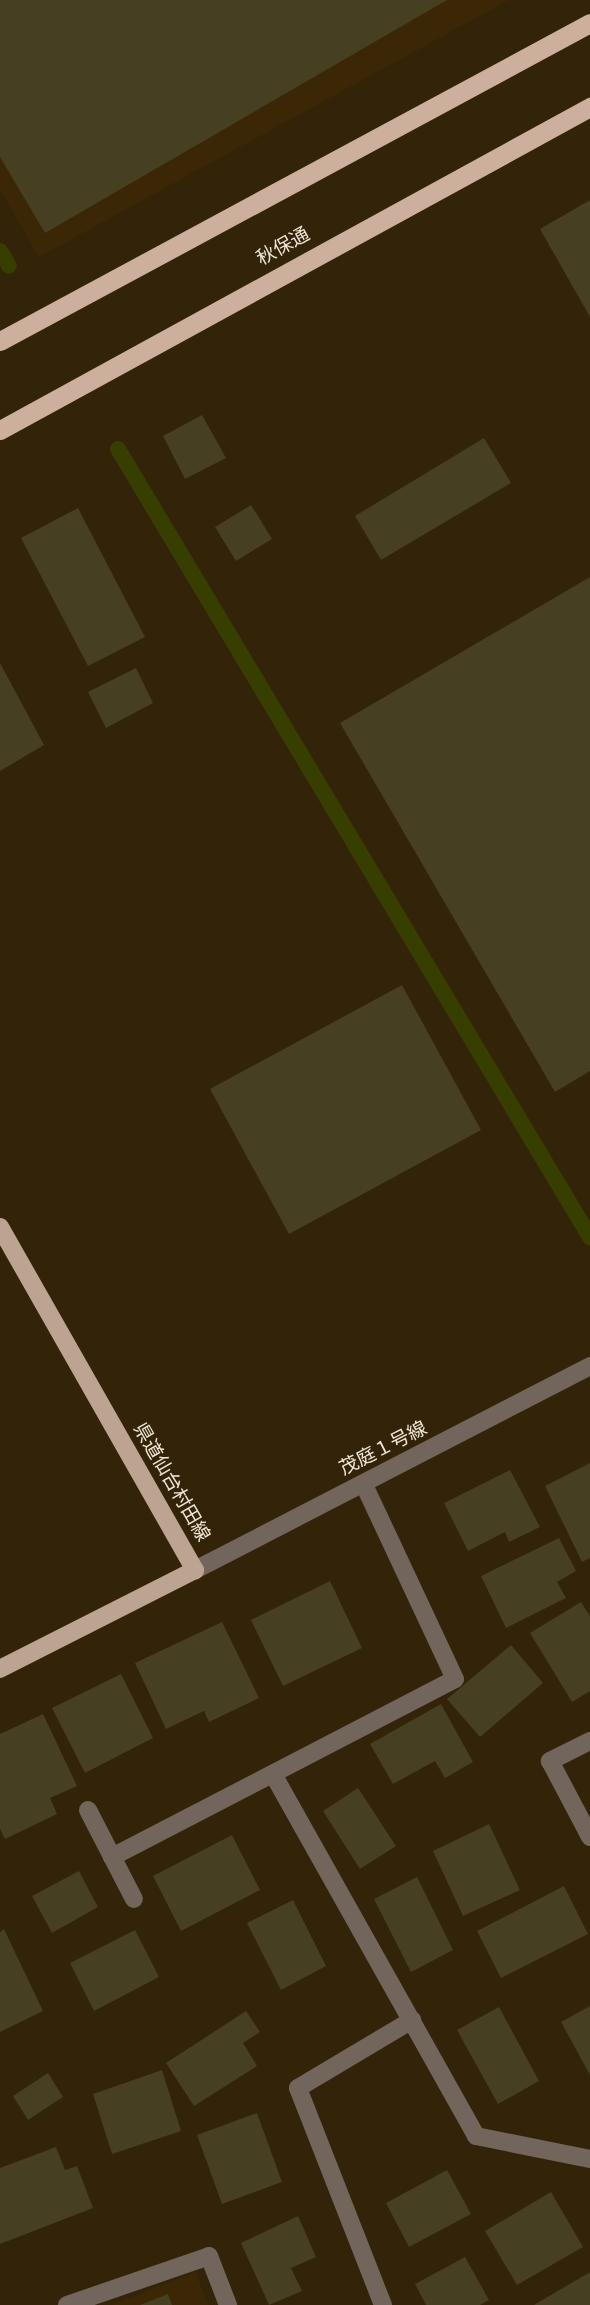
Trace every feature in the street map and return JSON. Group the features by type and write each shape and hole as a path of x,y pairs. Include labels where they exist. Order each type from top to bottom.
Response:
{"highway":[{"path":"0,341 590,23"},
{"name":"秋保通","path":"0,430 590,107"}],"main road":[{"name":"県道仙台村田線","path":"0,1227 195,1570 0,1669"}],"street":[{"name":"茂庭１号線","path":"195,1570 590,1366"},
{"path":"112,1857 455,1679 363,1485"},
{"path":"590,1741 550,1761 590,1836"},
{"path":"273,1774 476,2136 590,2159"},
{"path":"88,1810 134,1899"},
{"path":"383,2305 298,2088 412,2020"},
{"path":"67,2305 209,2256 228,2305"}],"shaded area":[{"path":"0,0 509,0 39,257 0,190"},
{"path":"195,2272 209,2305 111,2305"}],"building":[{"path":"0,0 447,0 45,233 0,157"},
{"path":"590,200 590,317 540,229"},
{"path":"202,415 226,458 185,479 163,436"},
{"path":"484,438 511,483 381,560 355,516"},
{"path":"251,505 272,539 236,561 215,527"},
{"path":"78,508 145,637 88,666 21,538"},
{"path":"590,577 590,1071 555,1092 340,723"},
{"path":"0,663 44,745 0,771"},
{"path":"136,668 153,703 106,728 88,692"},
{"path":"402,985 481,1130 289,1234 210,1089"},
{"path":"590,1463 590,1558 582,1562 545,1486"},
{"path":"510,1470 540,1527 509,1542 505,1532 468,1551 444,1503"},
{"path":"559,1538 576,1571 557,1582 566,1598 506,1628 481,1576"},
{"path":"330,1581 362,1648 283,1686 251,1620"},
{"path":"581,1602 590,1616 590,1691 572,1702 530,1633"},
{"path":"222,1622 259,1698 209,1722 204,1711 166,1729 135,1663"},
{"path":"511,1645 543,1683 480,1737 447,1699"},
{"path":"121,1674 153,1738 85,1773 52,1708"},
{"path":"441,1704 473,1762 445,1778 435,1761 393,1784 370,1744"},
{"path":"43,1714 77,1786 50,1798 57,1814 5,1839 0,1829 0,1734"},
{"path":"358,1788 396,1846 360,1869 323,1811"},
{"path":"489,1824 520,1890 463,1916 433,1851"},
{"path":"232,1835 260,1890 181,1931 153,1876"},
{"path":"79,1871 98,1907 52,1933 32,1896"},
{"path":"417,1877 453,1950 411,1972 374,1899"},
{"path":"564,1886 588,1934 501,1978 477,1931"},
{"path":"293,1900 326,1966 281,1990 247,1923"},
{"path":"4,1929 43,2011 0,2032 0,1932"},
{"path":"135,1930 159,1977 94,2011 70,1963"},
{"path":"590,2006 590,2075 561,2022"},
{"path":"499,2007 539,2081 498,2104 457,2030"},
{"path":"246,2011 260,2032 243,2043 257,2066 194,2106 166,2063"},
{"path":"162,2070 181,2131 112,2154 93,2094"},
{"path":"48,2073 63,2097 28,2120 13,2096"},
{"path":"257,2113 282,2182 222,2204 197,2135"},
{"path":"56,2147 65,2170 77,2166 93,2208 0,2244 0,2168"},
{"path":"447,2170 471,2214 409,2247 386,2203"},
{"path":"551,2192 583,2247 517,2285 485,2231"},
{"path":"298,2216 316,2257 291,2268 302,2291 269,2305 241,2243"},
{"path":"465,2257 489,2300 480,2305 426,2305 415,2284"},
{"path":"590,2272 590,2305 534,2305"},
{"path":"168,2294 172,2305 140,2305"}],"waterway":[{"path":"0,251 9,266"},
{"path":"118,449 590,1237"}]}
